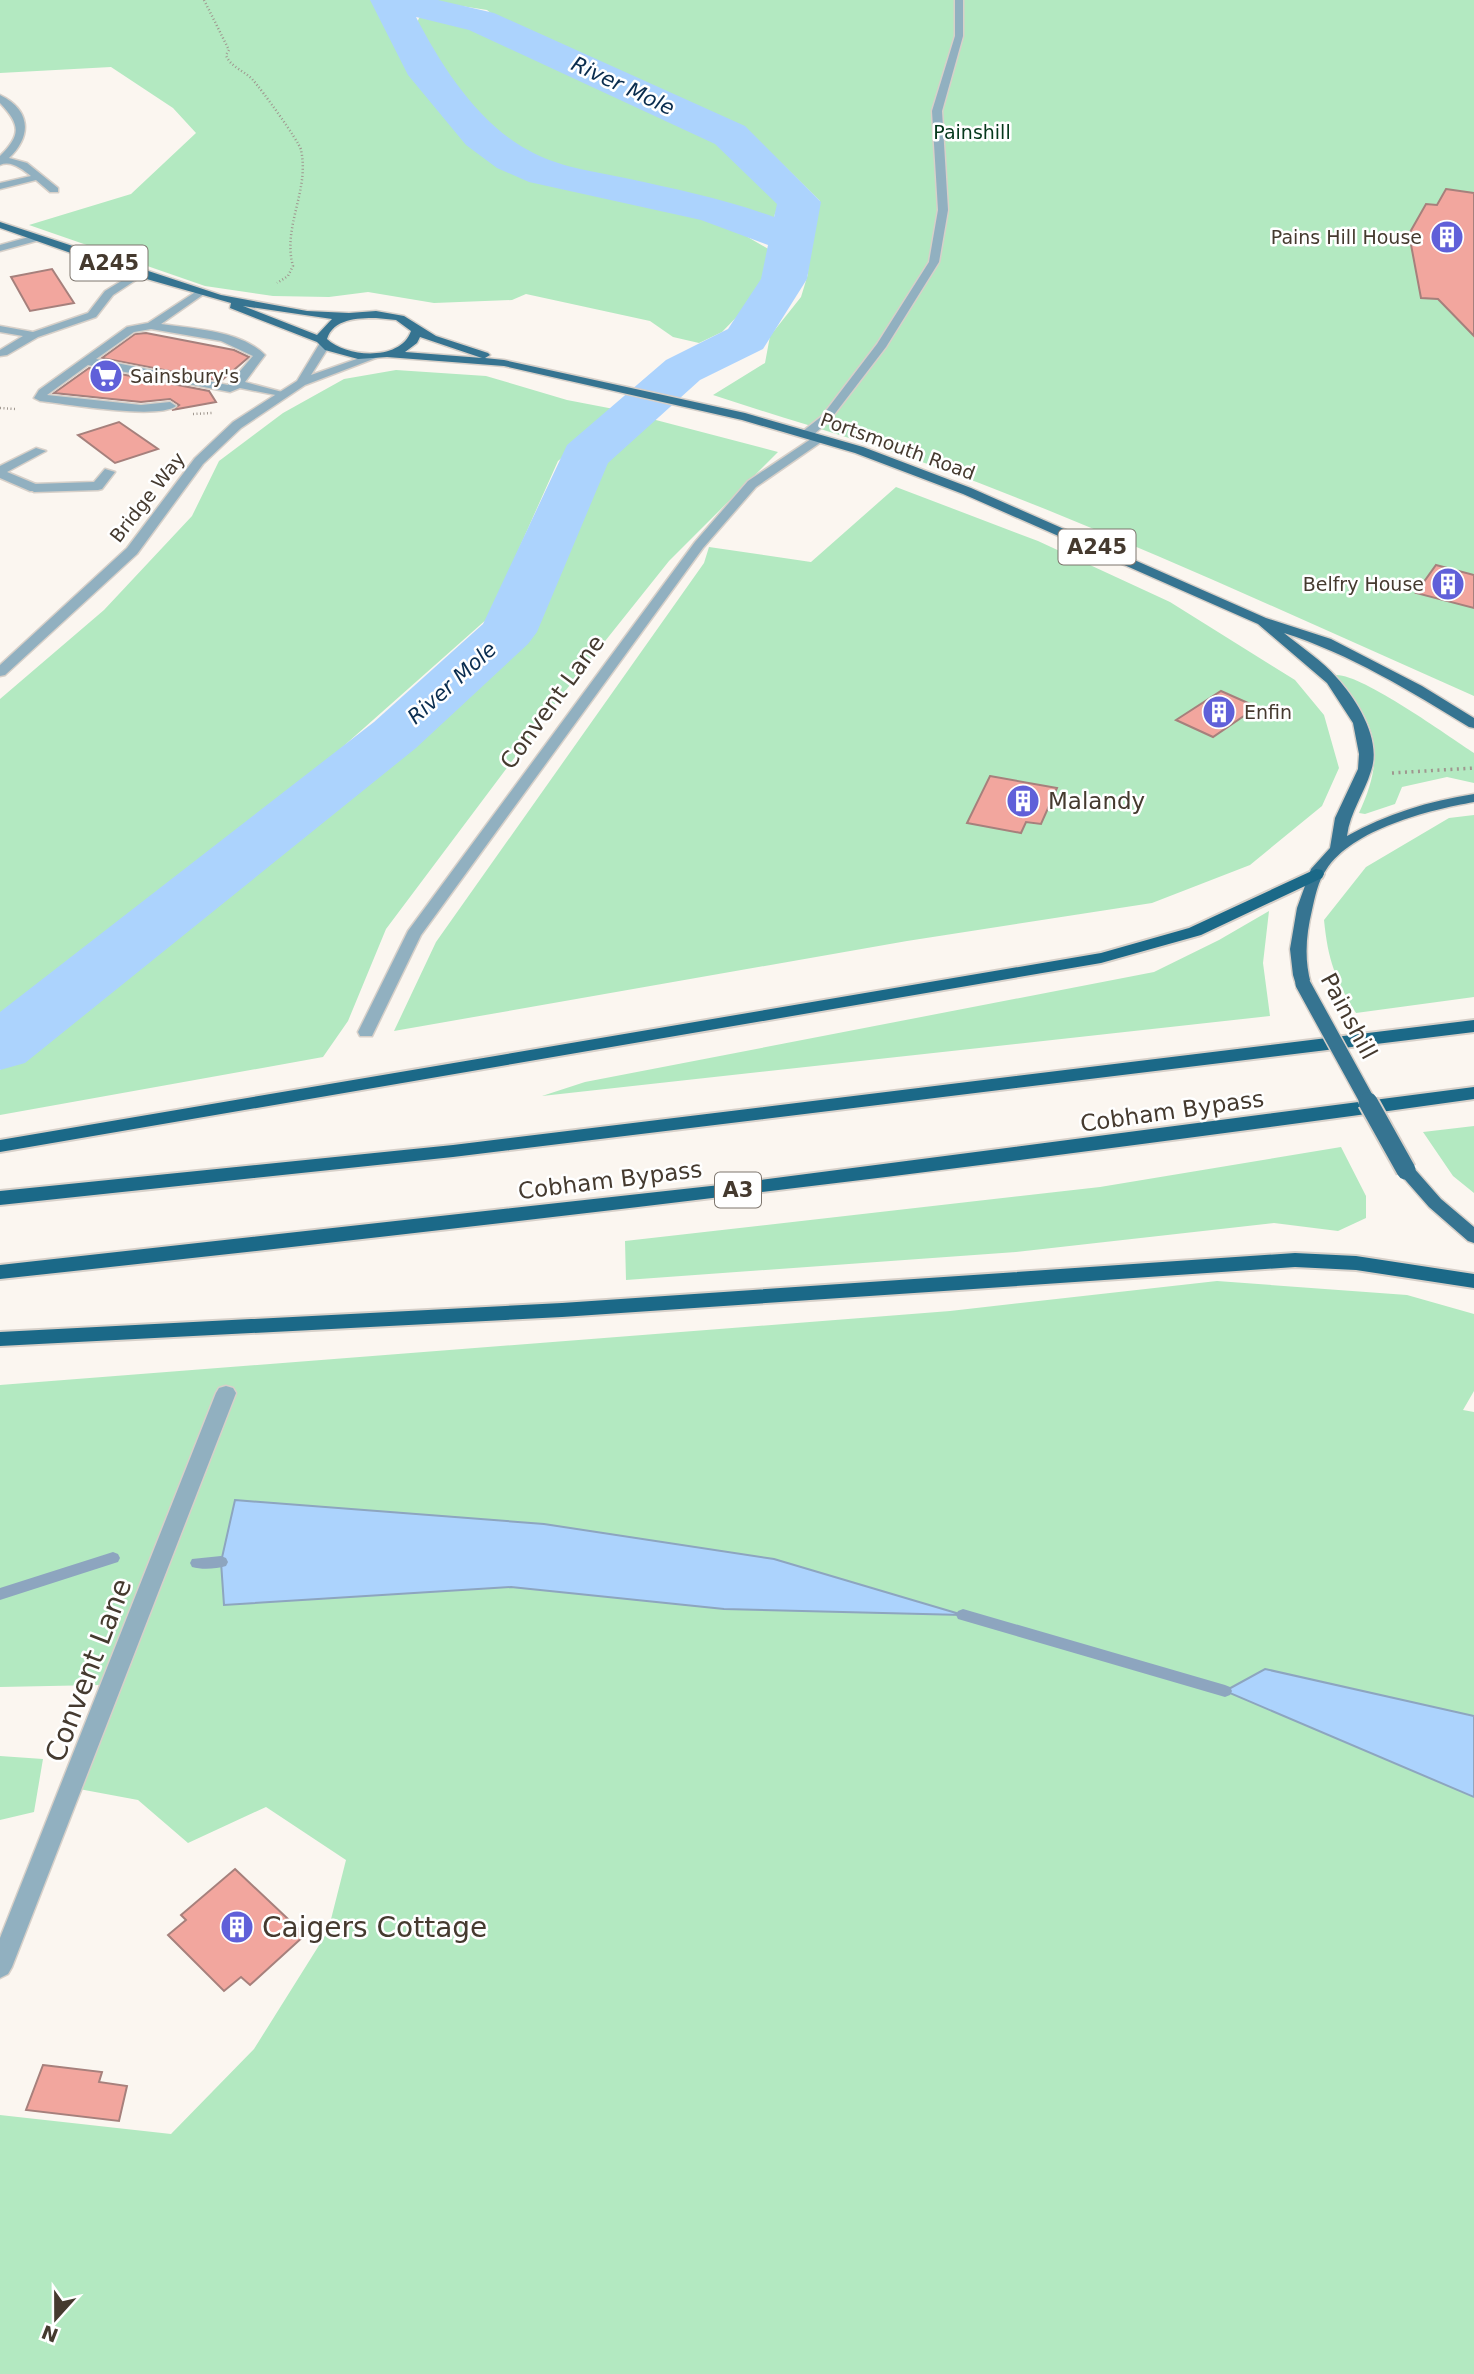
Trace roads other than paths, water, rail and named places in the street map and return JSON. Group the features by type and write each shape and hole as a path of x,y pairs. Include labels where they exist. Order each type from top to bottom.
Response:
{"highway":[{"path":"0,1146 1101,958 1153,946 1223,919 1293,882 1316,874"},
{"name":"Cobham Bypass","path":"0,1198 467,1149 1474,1027"},
{"name":"Cobham Bypass","path":"0,1272 505,1218 1102,1146 1474,1093"},
{"path":"0,1339 562,1310 1295,1259 1356,1263 1474,1281"}],"main road":[{"name":"A245","path":"0,225 140,274 219,298"},
{"path":"219,298 307,314 352,317"},
{"path":"219,298 322,342 321,334 332,324 352,317"},
{"name":"Portsmouth Road","path":"352,317 376,314 399,317 417,331 504,363 746,417 814,436 967,491 1261,621 1326,642 1360,658 1474,724"},
{"path":"381,355 408,346 418,336 417,331"},
{"name":"Portsmouth Road","path":"322,342 350,355 504,363"},
{"name":"Portsmouth Road","path":"1261,621 1332,680 1360,723 1366,754 1365,769 1342,818 1337,850"},
{"name":"Painshill","path":"1474,798 1415,811 1386,822 1337,850 1316,874 1305,904 1298,939 1298,968 1303,984 1406,1170 1435,1203 1474,1237"}],"street":[{"name":"Convent Lane","path":"366,1032 414,934 699,545 752,484 814,436 883,345 934,262 943,210 937,111 959,36 959,0"},
{"path":"0,98 16,114 22,128 18,144 2,161"},
{"path":"2,161 24,165 54,190"},
{"path":"0,186 38,177"},
{"path":"0,248 36,238"},
{"path":"3,354 34,335 92,315 109,293 140,274"},
{"path":"151,326 200,292"},
{"path":"170,406 141,409 40,398 43,392 131,328 151,326 171,334 229,345 259,355 234,386 213,398"},
{"path":"0,329 34,335"},
{"name":"Bridge Way","path":"301,383 322,342"},
{"name":"Bridge Way","path":"0,672 132,551 160,517 188,475 215,444 301,383 381,355"},
{"path":"86,361 282,395"},
{"path":"195,392 234,386"},
{"path":"95,405 152,400"},
{"path":"0,472 40,450"},
{"path":"0,472 34,488 98,485 109,472"},
{"name":"Convent Lane","path":"0,1967 226,1394"}],"water":[{"path":"235,1500 544,1524 774,1559 963,1615 724,1609 511,1587 224,1605 221,1562"},
{"path":"1265,1669 1474,1716 1474,1797 1225,1691"}],"waterway":[{"name":"River Mole","path":"389,0 481,21 730,135 799,202 792,239 714,210 544,173 512,159 481,136 422,67 389,0"},
{"name":"River Mole","path":"0,1047 395,735 508,632 585,456 683,370 746,339 784,279 792,239"},
{"path":"0,1594 113,1558"},
{"path":"197,1563 221,1562"},
{"path":"963,1615 1225,1691"}],"place":[{"name":"Pains Hill House","path":"1447,237"},
{"name":"Sainsbury's","path":"106,376"},
{"name":"Belfry House","path":"1448,584"},
{"name":"Enfin","path":"1219,712"},
{"name":"Malandy","path":"1023,801"},
{"name":"Caigers Cottage","path":"237,1927"}]}
